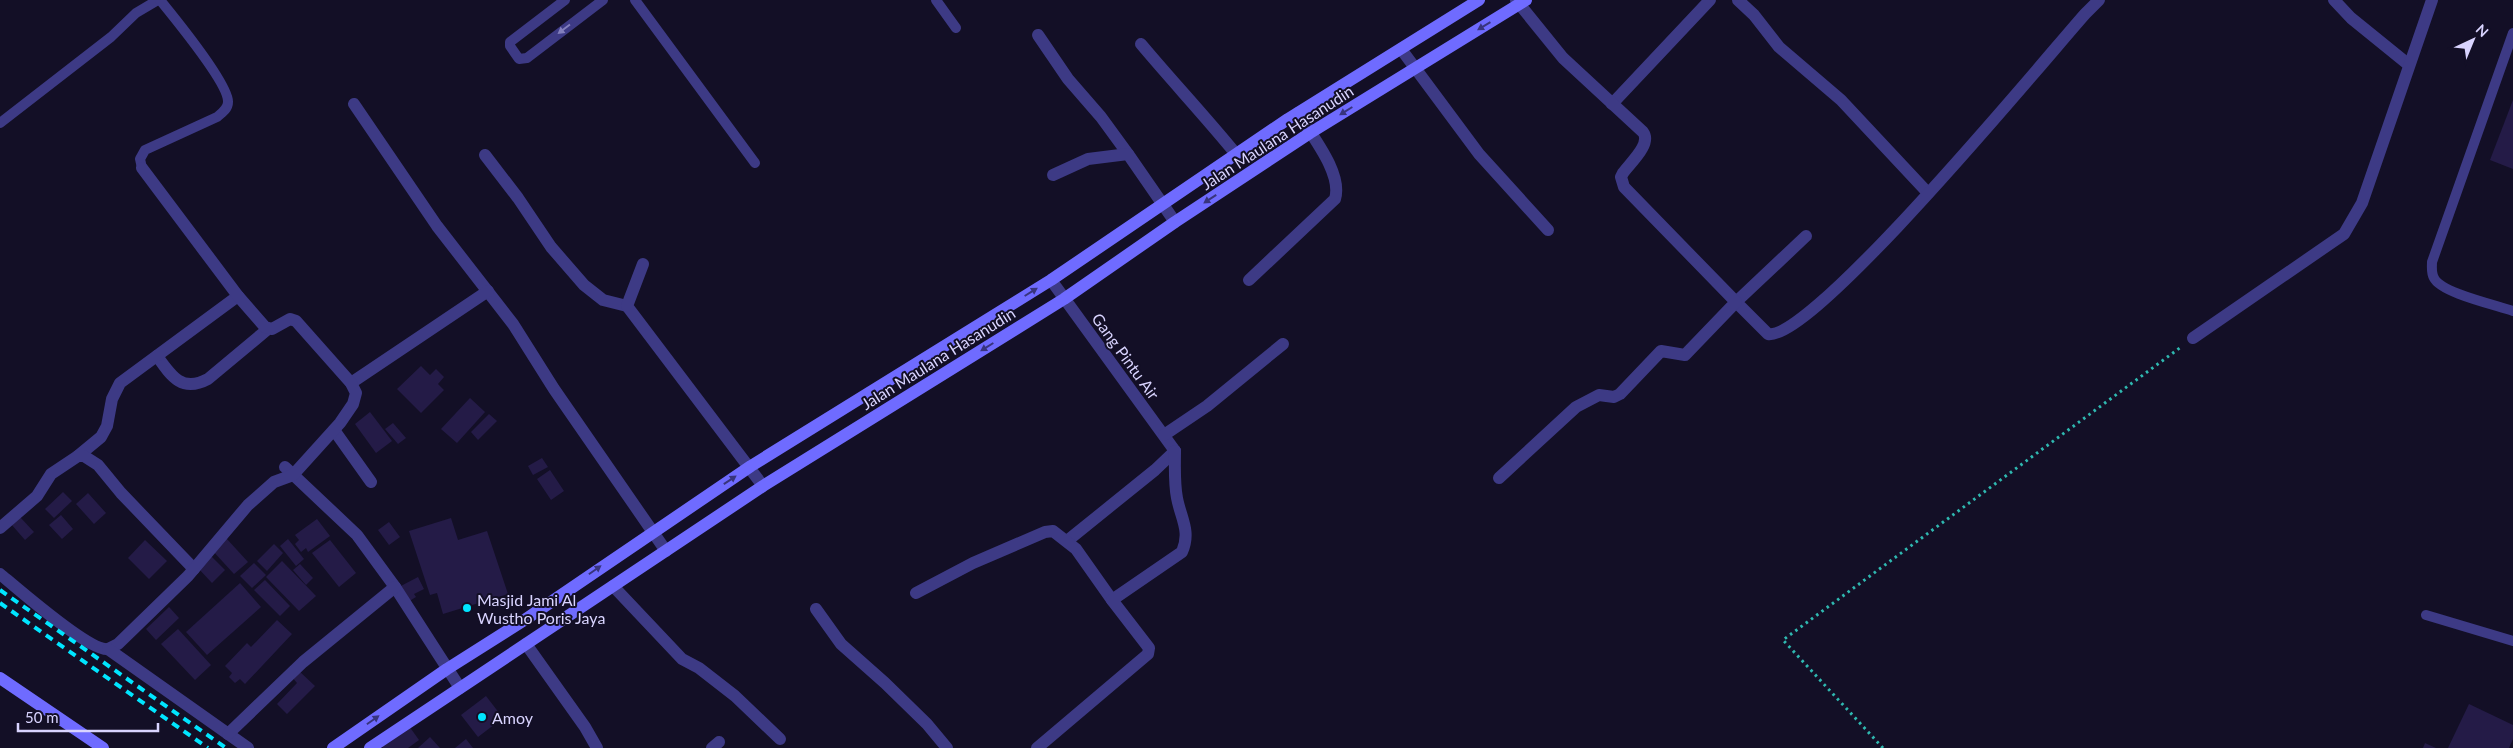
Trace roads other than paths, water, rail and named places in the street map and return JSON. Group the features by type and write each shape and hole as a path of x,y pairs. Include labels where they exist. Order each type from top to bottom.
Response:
{"street":[{"name":"Jalan Maulana Hasanudin","path":"333,748 447,669 526,618 650,528 1051,280 1159,198 1232,149 1298,112 1479,0"},
{"path":"1612,104 1710,0"},
{"path":"1738,0 1754,15 1779,47 1841,100 1928,193"},
{"path":"1520,1 1563,58 1646,136 1646,143 1621,177 1624,187 1765,332 1779,334 1805,317 1837,290 1928,193 2099,0"},
{"path":"2334,0 2350,18 2409,65"},
{"path":"2193,338 2344,234 2362,203 2432,0"},
{"name":"Jalan Maulana Hasanudin","path":"370,748 763,486 1064,299 1175,222 1310,133 1520,1"},
{"path":"1038,34 1068,79 1101,117 1137,166 1175,222"},
{"path":"1141,44 1232,149"},
{"path":"1401,49 1479,154 1548,230"},
{"path":"354,104 437,226 513,324 554,389 666,551"},
{"path":"1249,280 1335,198 1338,189 1334,174 1298,112"},
{"path":"1053,175 1088,158 1128,154"},
{"path":"485,155 551,247 584,285 603,300 627,306 732,448 750,466 763,486"},
{"path":"142,168 238,296 268,329"},
{"path":"1499,478 1576,407 1599,395 1614,397 1620,394 1661,352 1684,355 1736,302 1806,236"},
{"path":"627,306 643,264"},
{"name":"Gang Pintu Air","path":"1051,280 1175,451"},
{"path":"351,383 488,291"},
{"path":"0,528 37,496 51,474 78,456 101,437 107,426 112,398 120,383 238,296"},
{"path":"108,649 118,644 194,570 258,495 289,471 334,430 353,404 356,394 351,383 296,321 290,318 272,329 268,329 208,379 199,384 188,384 178,381 157,356"},
{"path":"1164,435 1207,406 1282,344"},
{"path":"334,430 371,482"},
{"path":"1067,541 1155,470 1175,451"},
{"path":"1112,600 1182,552 1187,541 1186,526 1177,498 1175,451"},
{"path":"78,456 84,456 98,465 121,493 194,570"},
{"path":"289,471 357,535 395,587 460,688"},
{"path":"916,593 973,563 1045,532 1053,531 1076,549 1149,648 1148,654 1037,748"},
{"path":"0,574 77,635 95,646 108,649 248,748"},
{"path":"613,586 682,659 699,668 735,696 780,739"},
{"path":"228,734 303,662 395,587"},
{"path":"816,609 841,644 885,682 948,748"},
{"path":"526,644 585,727 597,748"},
{"path":"0,678 103,748"}],"lane":[{"path":"0,123 111,37 136,13 159,0 210,66 225,88 228,101 226,109 217,117 145,150 140,159 142,168"},
{"path":"565,0 510,42 519,58 526,58 603,0"},
{"path":"635,0 755,163"},
{"path":"936,0 956,28"},
{"path":"2513,33 2432,262 2434,278 2445,288 2513,310"},
{"path":"2426,615 2513,640"}],"railway":[{"path":"0,590 226,748"},
{"path":"0,603 208,748"}],"place":[{"name":"Masjid Jami Al Wustho Poris Jaya","path":"467,608"},
{"name":"Amoy","path":"482,717"}]}
